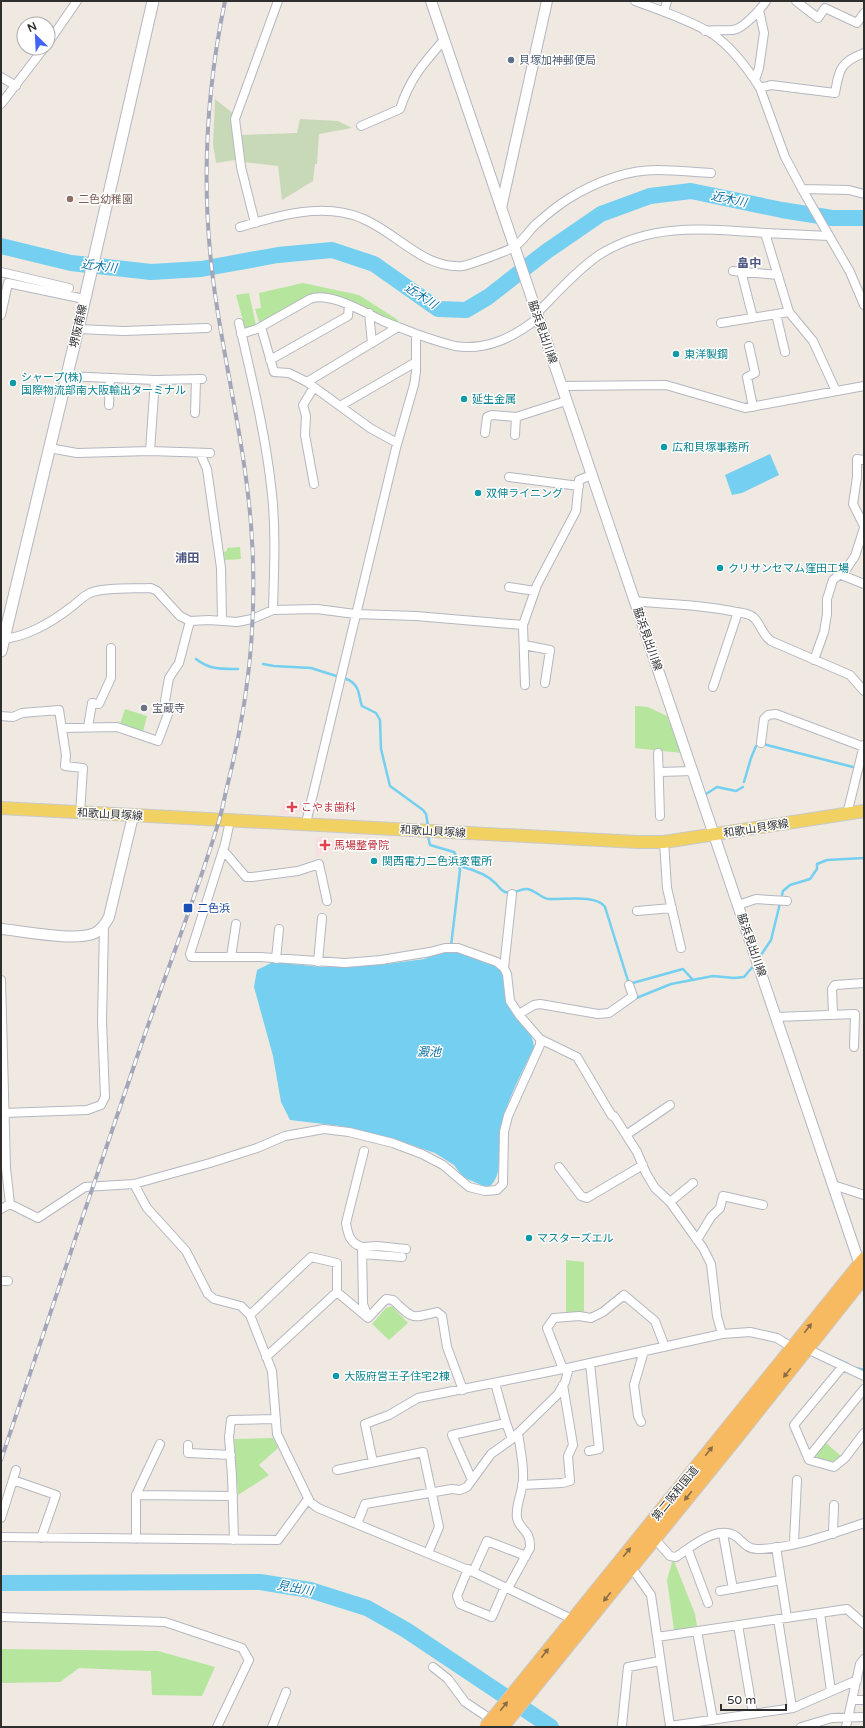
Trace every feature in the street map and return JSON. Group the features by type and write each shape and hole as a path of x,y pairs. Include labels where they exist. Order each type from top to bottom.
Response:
{"highway":[{"name":"第二阪和国道","path":"502,1727 572,1620 793,1348 863,1269"},
{"name":"第二阪和国道","path":"486,1727 527,1687 631,1567 741,1432 806,1349 863,1269"}],"main road":[{"name":"堺阪南線","path":"1,651 2,639 78,329 153,1"},
{"name":"和歌山貝塚線","path":"1,808 595,841 664,842 864,811"}],"street":[{"path":"56,31 77,1"},
{"path":"255,222 241,167 235,119 278,1"},
{"name":"脇浜見出川線","path":"431,1 833,1185 863,1269"},
{"path":"501,208 547,1"},
{"path":"634,1 664,12 705,31 723,42 755,80 760,88 786,157 803,191 850,272 864,305"},
{"path":"664,12 667,1"},
{"path":"705,31 720,29 735,30 742,26 766,1"},
{"path":"796,1 818,18 825,8 857,23 864,13"},
{"path":"755,80 759,68 764,33 759,10"},
{"path":"361,126 400,109 416,72 444,40"},
{"path":"760,88 771,85 835,93 838,78 844,64 852,58 864,53"},
{"path":"1,104 38,56"},
{"path":"1,77 16,86"},
{"path":"240,227 255,222 296,213 324,211 342,212 361,217 375,224 429,261 452,266 465,266 514,247 535,225 568,199 601,182 630,173 656,170 711,173"},
{"path":"803,191 849,190 864,194"},
{"path":"241,334 261,327 314,297 335,300 416,334 455,346 486,345 508,339 587,264 610,249 629,240 666,231 697,228 765,233 828,234"},
{"path":"765,233 789,312 813,341 836,391"},
{"path":"753,318 737,271 778,275"},
{"path":"1,272 69,288"},
{"path":"1,315 8,283 85,294"},
{"path":"270,360 348,316 349,305"},
{"path":"721,323 789,312"},
{"path":"369,313 372,343"},
{"path":"776,314 785,352"},
{"path":"239,323 266,455 272,495 274,560 273,610"},
{"path":"261,327 274,372 289,373 307,382 370,428 397,443"},
{"path":"307,382 398,327"},
{"path":"78,329 124,331 207,328"},
{"path":"306,824 397,443 414,385 416,334"},
{"path":"749,346 759,372 747,377 753,407"},
{"path":"340,406 416,362"},
{"path":"66,376 155,380 199,380 195,413"},
{"path":"109,405 110,378"},
{"path":"150,451 155,380"},
{"path":"561,386 666,385 745,408 864,386"},
{"path":"314,387 303,405 306,416 305,435 314,484"},
{"path":"485,433 487,417 492,415 516,417 566,400"},
{"path":"515,435 516,417"},
{"path":"49,448 77,453 150,451 200,454 210,453"},
{"path":"200,454 207,469 221,568 222,620"},
{"path":"814,660 824,632 827,614 827,599 834,580 847,568 855,556 864,527 853,504 853,498 857,477 857,459 864,460"},
{"path":"514,475 545,478 579,486"},
{"path":"525,685 524,625 535,590 576,511 579,480 592,475"},
{"path":"839,574 864,584"},
{"path":"509,587 535,590"},
{"path":"2,639 18,636 41,626 60,616 88,594 98,590 151,588 157,591 180,616 190,621 222,620 237,622 252,619 273,610 317,609 355,614 416,616 524,625"},
{"path":"635,601 699,605 748,614 755,618 767,638 771,641 850,675 864,691"},
{"path":"713,687 738,612"},
{"path":"62,728 117,727 158,741 168,714 165,700 169,678 179,663 190,621"},
{"path":"524,644 550,650 546,683"},
{"path":"88,727 92,703 99,704 111,678 111,648"},
{"path":"855,680 864,677"},
{"path":"1,716 13,717 22,713 59,710 66,755 65,766 83,768 80,813"},
{"path":"761,743 764,719 768,715 776,714 864,746 847,814"},
{"path":"658,753 660,816"},
{"path":"659,772 693,771"},
{"path":"4,1113 87,1110 101,1105 105,1097 102,1021 104,927 109,917 133,816"},
{"path":"230,821 223,850 190,954 191,957 231,957 318,962 365,962 397,958 445,948 458,948 497,962 504,968 507,974 510,1001 519,1014 540,1039 577,1057 612,1116 614,1116 626,1135 655,1188 670,1202 703,1248 711,1264 717,1316 722,1334"},
{"path":"664,842 667,888 681,948"},
{"path":"223,850 246,877 298,870 319,864 327,901"},
{"path":"504,968 512,894"},
{"path":"738,905 756,899 787,901"},
{"path":"637,911 672,908"},
{"path":"318,962 322,918"},
{"path":"231,957 236,924"},
{"path":"1,929 84,936 95,933 104,927"},
{"path":"276,959 279,929"},
{"path":"1,980 6,1168 10,1204"},
{"path":"833,1014 832,989 835,985 864,983"},
{"path":"519,1014 534,1005 540,1004 598,1014 609,1013 633,996 629,985"},
{"path":"776,1017 855,1014 854,1048"},
{"path":"10,1204 38,1218 85,1187 134,1184 210,1163 257,1148 285,1136 324,1129 349,1132 393,1142 422,1154 443,1165 469,1187 485,1190 497,1190 503,1184 504,1132 508,1116 540,1045 540,1039"},
{"path":"626,1135 670,1104"},
{"path":"364,1151 346,1223 347,1234 362,1250 402,1257"},
{"path":"559,1167 581,1196 587,1198 643,1166"},
{"path":"670,1202 693,1183"},
{"path":"134,1184 137,1187 147,1208 186,1251 208,1294 214,1299 241,1306 250,1315 272,1371 277,1434 308,1499 318,1508 470,1570 572,1620"},
{"path":"833,1185 864,1195"},
{"path":"697,1240 711,1217 720,1208 723,1196 762,1205"},
{"path":"1,1209 10,1204"},
{"path":"362,1250 377,1246 406,1249"},
{"path":"362,1250 363,1304 368,1318"},
{"path":"250,1315 311,1257 337,1263 337,1292 266,1357"},
{"path":"337,1292 368,1318"},
{"path":"357,1524 365,1504 452,1489 460,1490 467,1487 491,1454 515,1436 558,1394 563,1385 566,1368 547,1328 554,1318 579,1316 591,1318 603,1312 624,1295 655,1320 666,1347"},
{"path":"368,1318 386,1299 393,1300 410,1316 416,1318 437,1312 442,1316 447,1347 463,1390"},
{"path":"373,1462 364,1424 389,1415 418,1398 463,1390 722,1334 750,1332 777,1338 793,1348 806,1349 864,1376"},
{"path":"641,1422 634,1385 644,1351"},
{"path":"590,1363 599,1449 590,1451"},
{"path":"843,1366 794,1425 809,1460 834,1466 845,1458 864,1433"},
{"path":"495,1383 506,1423 515,1436 522,1462 522,1485 517,1514 518,1521 527,1532 530,1540 530,1548 526,1556 507,1588 492,1617 460,1604 457,1596 487,1541 526,1556"},
{"path":"522,1485 562,1483 570,1481 568,1456 573,1445 563,1385"},
{"path":"808,1458 864,1389"},
{"path":"234,1540 229,1437 231,1420 276,1419"},
{"path":"472,1480 452,1435 506,1423"},
{"path":"136,1539 136,1495 160,1444"},
{"path":"188,1444 188,1453 231,1455"},
{"path":"337,1470 423,1452 439,1527 428,1553"},
{"path":"1,1518 16,1470"},
{"path":"13,1480 56,1495 40,1538"},
{"path":"794,1544 797,1480"},
{"path":"136,1495 233,1496"},
{"path":"1,1538 278,1540 308,1499"},
{"path":"833,1534 834,1505"},
{"path":"654,1538 670,1556 676,1557 709,1535 733,1534 747,1547 755,1549 794,1544 833,1534 864,1522"},
{"path":"723,1534 733,1589"},
{"path":"776,1547 781,1580 783,1618 792,1708"},
{"path":"688,1550 698,1586 708,1603"},
{"path":"631,1567 651,1595 670,1726 792,1708 857,1680"},
{"path":"720,1591 781,1580"},
{"path":"657,1637 847,1609 864,1624"},
{"path":"820,1613 831,1691"},
{"path":"1,1617 164,1622 242,1648 249,1660 217,1727"},
{"path":"738,1625 753,1714"},
{"path":"697,1631 713,1720"},
{"path":"846,1727 860,1664 864,1659"},
{"path":"622,1725 628,1667 660,1661"},
{"path":"432,1667 448,1679 465,1702 502,1727"},
{"path":"272,1727 286,1692"},
{"path":"852,1700 864,1700"},
{"path":"801,1727 832,1718 864,1717"}],"shaded area":[{"name":"こやま歯科","path":"281,803 303,804 302,810 296,814 280,815"},
{"name":"馬場整骨院","path":"316,837 327,838 327,841 334,841 334,848 328,849 328,854 320,853 320,857 315,857"}],"green space":[{"path":"215,99 239,118 240,135 297,133 300,119 338,121 352,128 319,134 317,164 315,164 313,181 282,200 278,166 235,160 216,163 213,144"},
{"path":"303,283 359,295 398,320 398,326 322,295 260,325 255,309 261,308 259,293"},
{"path":"249,293 256,325 245,328 236,295"},
{"path":"240,547 241,559 225,560 224,552 227,551 227,548"},
{"path":"635,706 648,707 667,716 682,753 635,748"},
{"path":"125,709 147,716 143,732 120,724"},
{"path":"566,1260 584,1262 584,1312 566,1314"},
{"path":"392,1306 408,1323 389,1340 372,1324 386,1308"},
{"path":"273,1438 278,1448 259,1465 269,1475 238,1495 234,1439"},
{"path":"825,1442 841,1456 834,1462 817,1458 816,1455"},
{"path":"674,1561 695,1614 697,1626 674,1630 667,1580 672,1562"},
{"path":"1,1649 158,1651 215,1667 202,1696 152,1695 151,1671 79,1668 60,1682 1,1683"}],"water":[{"path":"770,454 779,475 742,493 732,495 725,475"},
{"name":"澱池","path":"457,950 496,966 503,972 504,988 507,999 531,1034 534,1047 507,1106 501,1127 499,1168 497,1176 488,1188 463,1177 454,1165 435,1153 405,1143 341,1126 290,1120 281,1102 273,1056 254,987 257,970 273,962 321,967 387,964 424,959 440,952"}],"waterway":[{"name":"近木川","path":"1,246 71,263 151,272 201,269 278,255 332,250 374,264 438,309 466,310 488,297 547,251 601,214 650,196 691,191 782,210 832,218 864,218"},
{"path":"196,659 211,667 221,669 238,669"},
{"path":"263,664 311,668 349,680 353,683 356,686 362,706 376,713 380,720 381,749 390,786 423,810 426,814 428,826"},
{"path":"763,744 853,767"},
{"path":"744,782 756,746"},
{"path":"706,794 717,787 736,791 743,787"},
{"path":"428,836 430,845 454,852 457,857 460,870 451,946"},
{"path":"759,958 771,940 783,891 790,885 810,879 817,869 817,864 827,860 864,858"},
{"path":"459,865 462,864 463,867 484,875 508,893 529,889 549,899 579,898 594,900 601,903 605,907 629,984 683,969 693,980"},
{"path":"634,999 671,984 713,976 734,978 744,977 755,964"},
{"path":"832,1357 848,1364"},
{"path":"856,1368 864,1370"},
{"name":"見出川","path":"1,1583 260,1582 310,1590 367,1608 406,1630 551,1727"}],"railway":[{"path":"1,1460 144,1036 208,855 222,810 236,748 249,670 253,605 252,538 240,438 219,323 208,221 207,147 209,110 218,37 225,1"}],"place":[{"name":"貝塚加神郵便局","path":"511,60"},
{"name":"二色幼稚園","path":"70,199"},
{"name":"東洋製鋼","path":"676,354"},
{"name":"シャープ(株) 国際物流部南大阪輸出ターミナル","path":"13,383"},
{"name":"延生金属","path":"464,399"},
{"name":"広和貝塚事務所","path":"664,447"},
{"name":"双伸ライニング","path":"478,493"},
{"name":"クリサンセマム窪田工場","path":"720,568"},
{"name":"宝蔵寺","path":"144,708"},
{"name":"こやま歯科","path":"292,807"},
{"name":"馬場整骨院","path":"325,845"},
{"name":"関西電力二色浜変電所","path":"374,861"},
{"name":"二色浜","path":"188,908"},
{"name":"マスターズエル","path":"529,1238"},
{"name":"大阪府営王子住宅2棟","path":"336,1376"}],"district":[{"name":"畠中","path":"749,263"},
{"name":"浦田","path":"187,558"}]}
